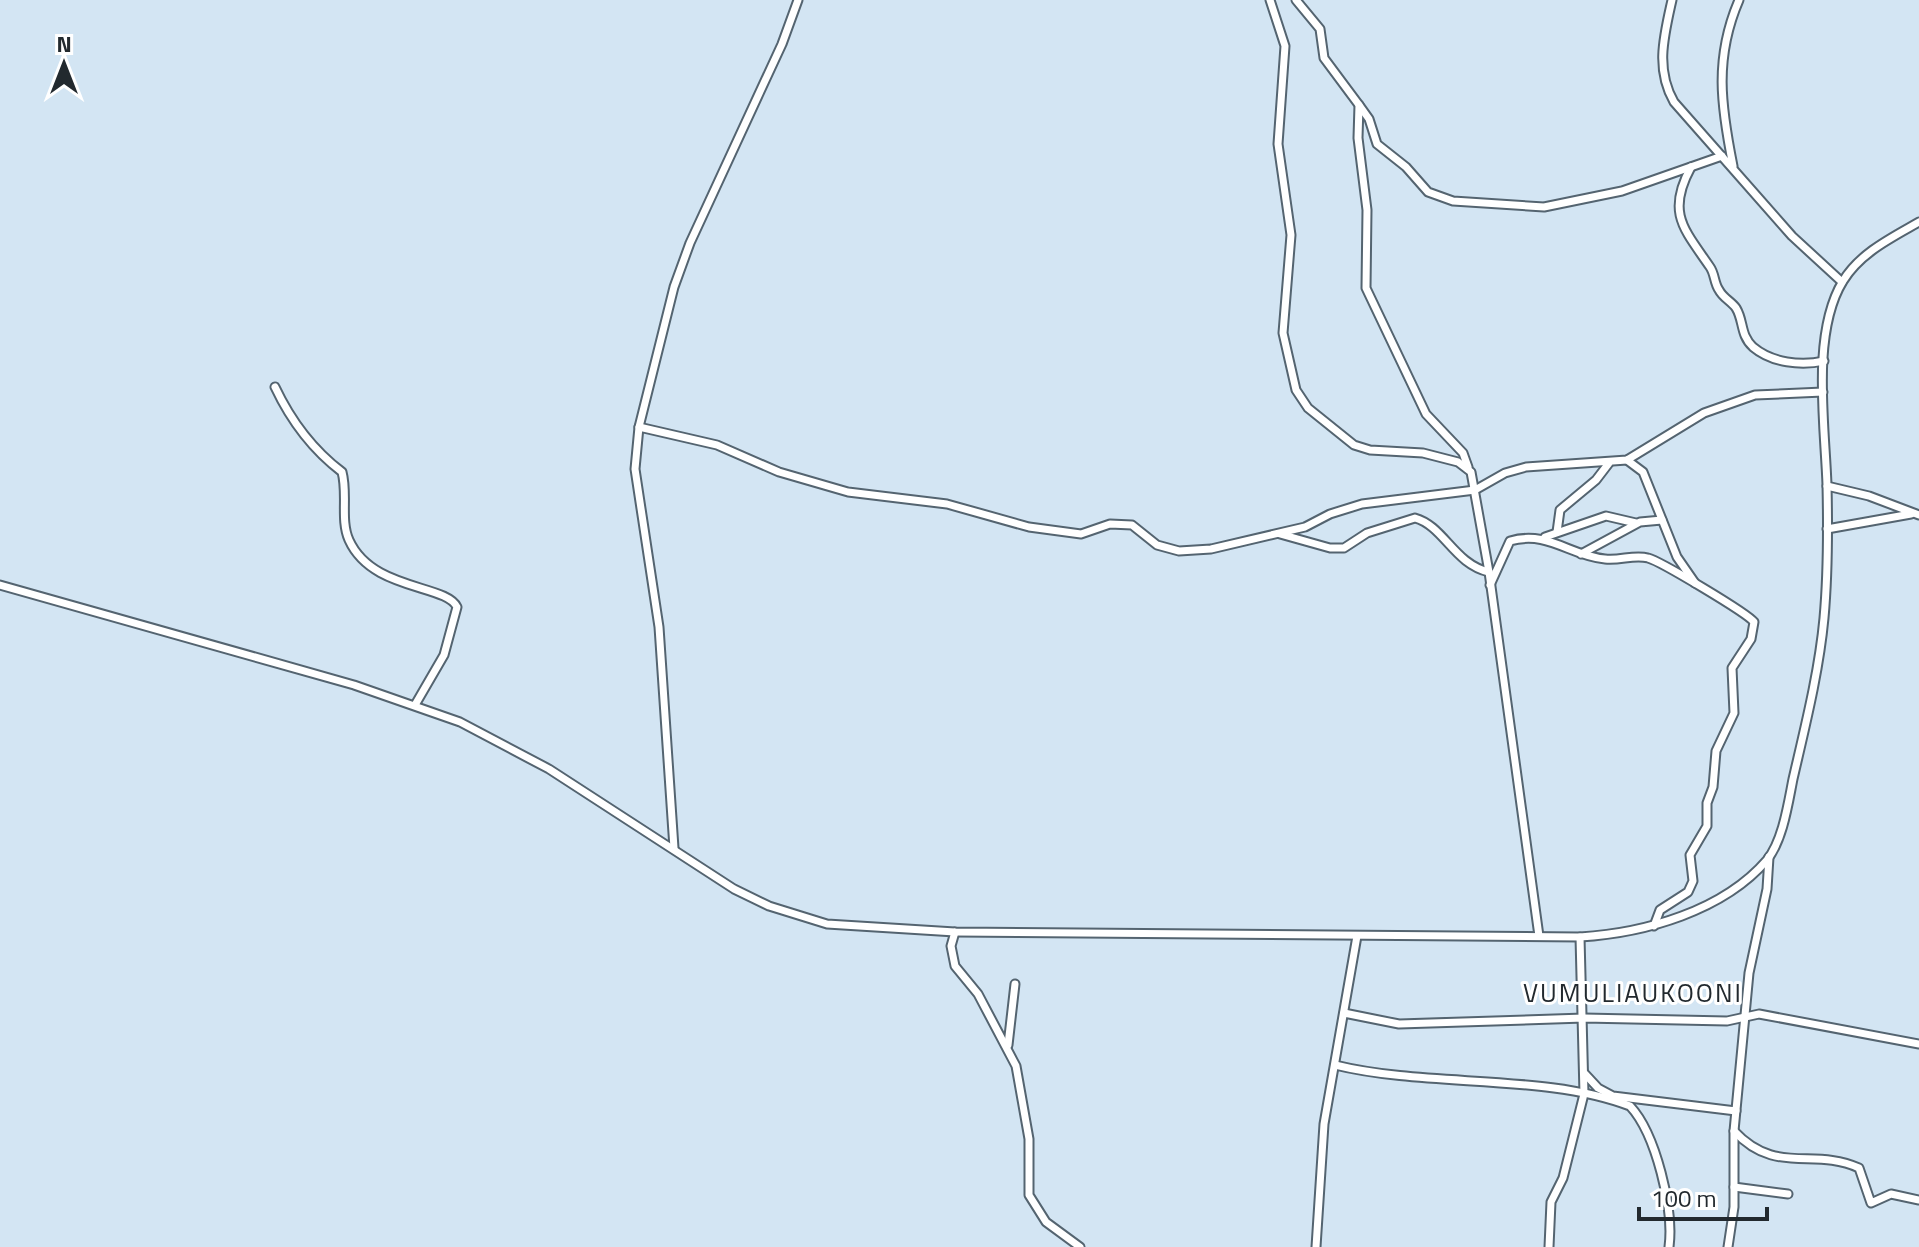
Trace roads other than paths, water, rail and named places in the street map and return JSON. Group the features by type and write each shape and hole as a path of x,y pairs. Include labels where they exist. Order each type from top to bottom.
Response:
{"street":[{"path":"674,848 659,627 636,479 639,427 674,287 690,243 782,44 798,0"},
{"path":"1270,0 1285,46 1278,144 1291,235 1283,333 1296,390 1308,408 1354,445 1370,450 1423,453 1468,467"},
{"path":"1296,0 1320,29 1325,60 1369,119 1377,144 1406,167 1428,192 1453,201 1544,207 1622,191 1722,156"},
{"path":"1672,0 1662,53 1666,88 1688,119 1792,236 1842,282"},
{"path":"1734,169 1720,88 1725,42 1739,0"},
{"path":"1359,105 1358,138 1367,199 1366,288 1426,414 1463,453 1475,490 1539,936"},
{"path":"1691,167 1680,189 1681,222 1691,245 1710,267 1720,292 1738,311 1744,337 1759,351 1786,362 1824,361"},
{"path":"1728,1247 1734,1187 1734,1131 1745,1015 1769,857 1790,794 1824,622 1827,486 1823,392 1830,317 1842,282 1873,249 1919,222"},
{"path":"275,387 297,429 311,441 321,458 342,472 346,532 355,550 386,576 441,594 457,607 444,655 415,705"},
{"path":"639,427 726,448 801,480 896,500 976,510 995,519 1029,527 1081,534 1110,524 1132,525 1157,545 1179,551 1211,549 1266,533 1305,527 1330,514 1362,504 1475,490 1505,473 1526,467 1627,460 1704,413 1755,395 1823,392"},
{"path":"1627,460 1643,472 1682,566 1697,585"},
{"path":"1557,532 1560,510 1596,480 1609,463"},
{"path":"1827,486 1869,496 1917,514"},
{"path":"1827,529 1917,514"},
{"path":"1490,585 1506,545 1517,539 1543,537 1606,516 1636,523 1662,520"},
{"path":"1266,533 1344,548 1367,533 1415,518 1430,526 1464,562 1489,572"},
{"path":"1581,554 1636,523"},
{"path":"1543,537 1581,554 1618,560 1646,557 1751,618 1754,626 1751,639 1732,668 1734,713 1716,751 1713,787 1706,808 1707,826 1690,855 1693,881 1688,892 1660,910 1654,926"},
{"path":"0,585 415,705 505,743 751,898 805,918 859,928 955,932 1580,937 1631,933 1654,926 1726,893 1769,857"},
{"path":"955,932 951,946 955,966 978,994 1008,1046 1025,1108 1029,1195 1046,1222 1080,1247"},
{"path":"1316,1247 1322,1140 1357,936"},
{"path":"1549,1247 1551,1202 1563,1178 1584,1094 1580,937"},
{"path":"1008,1046 1015,984"},
{"path":"1344,1013 1399,1024 1584,1018 1718,1021 1737,1020 1745,1015 1782,1017 1919,1044"},
{"path":"1335,1065 1411,1079 1584,1094 1620,1102 1636,1113 1663,1184 1670,1222 1669,1247"},
{"path":"1585,1074 1598,1088 1613,1096 1736,1111"},
{"path":"1734,1131 1750,1145 1780,1159 1810,1159 1859,1168 1871,1203 1895,1193 1919,1200"},
{"path":"1734,1187 1788,1194"}],"district":[{"name":"VUMULIAUKOONI","path":"1633,993"}]}
